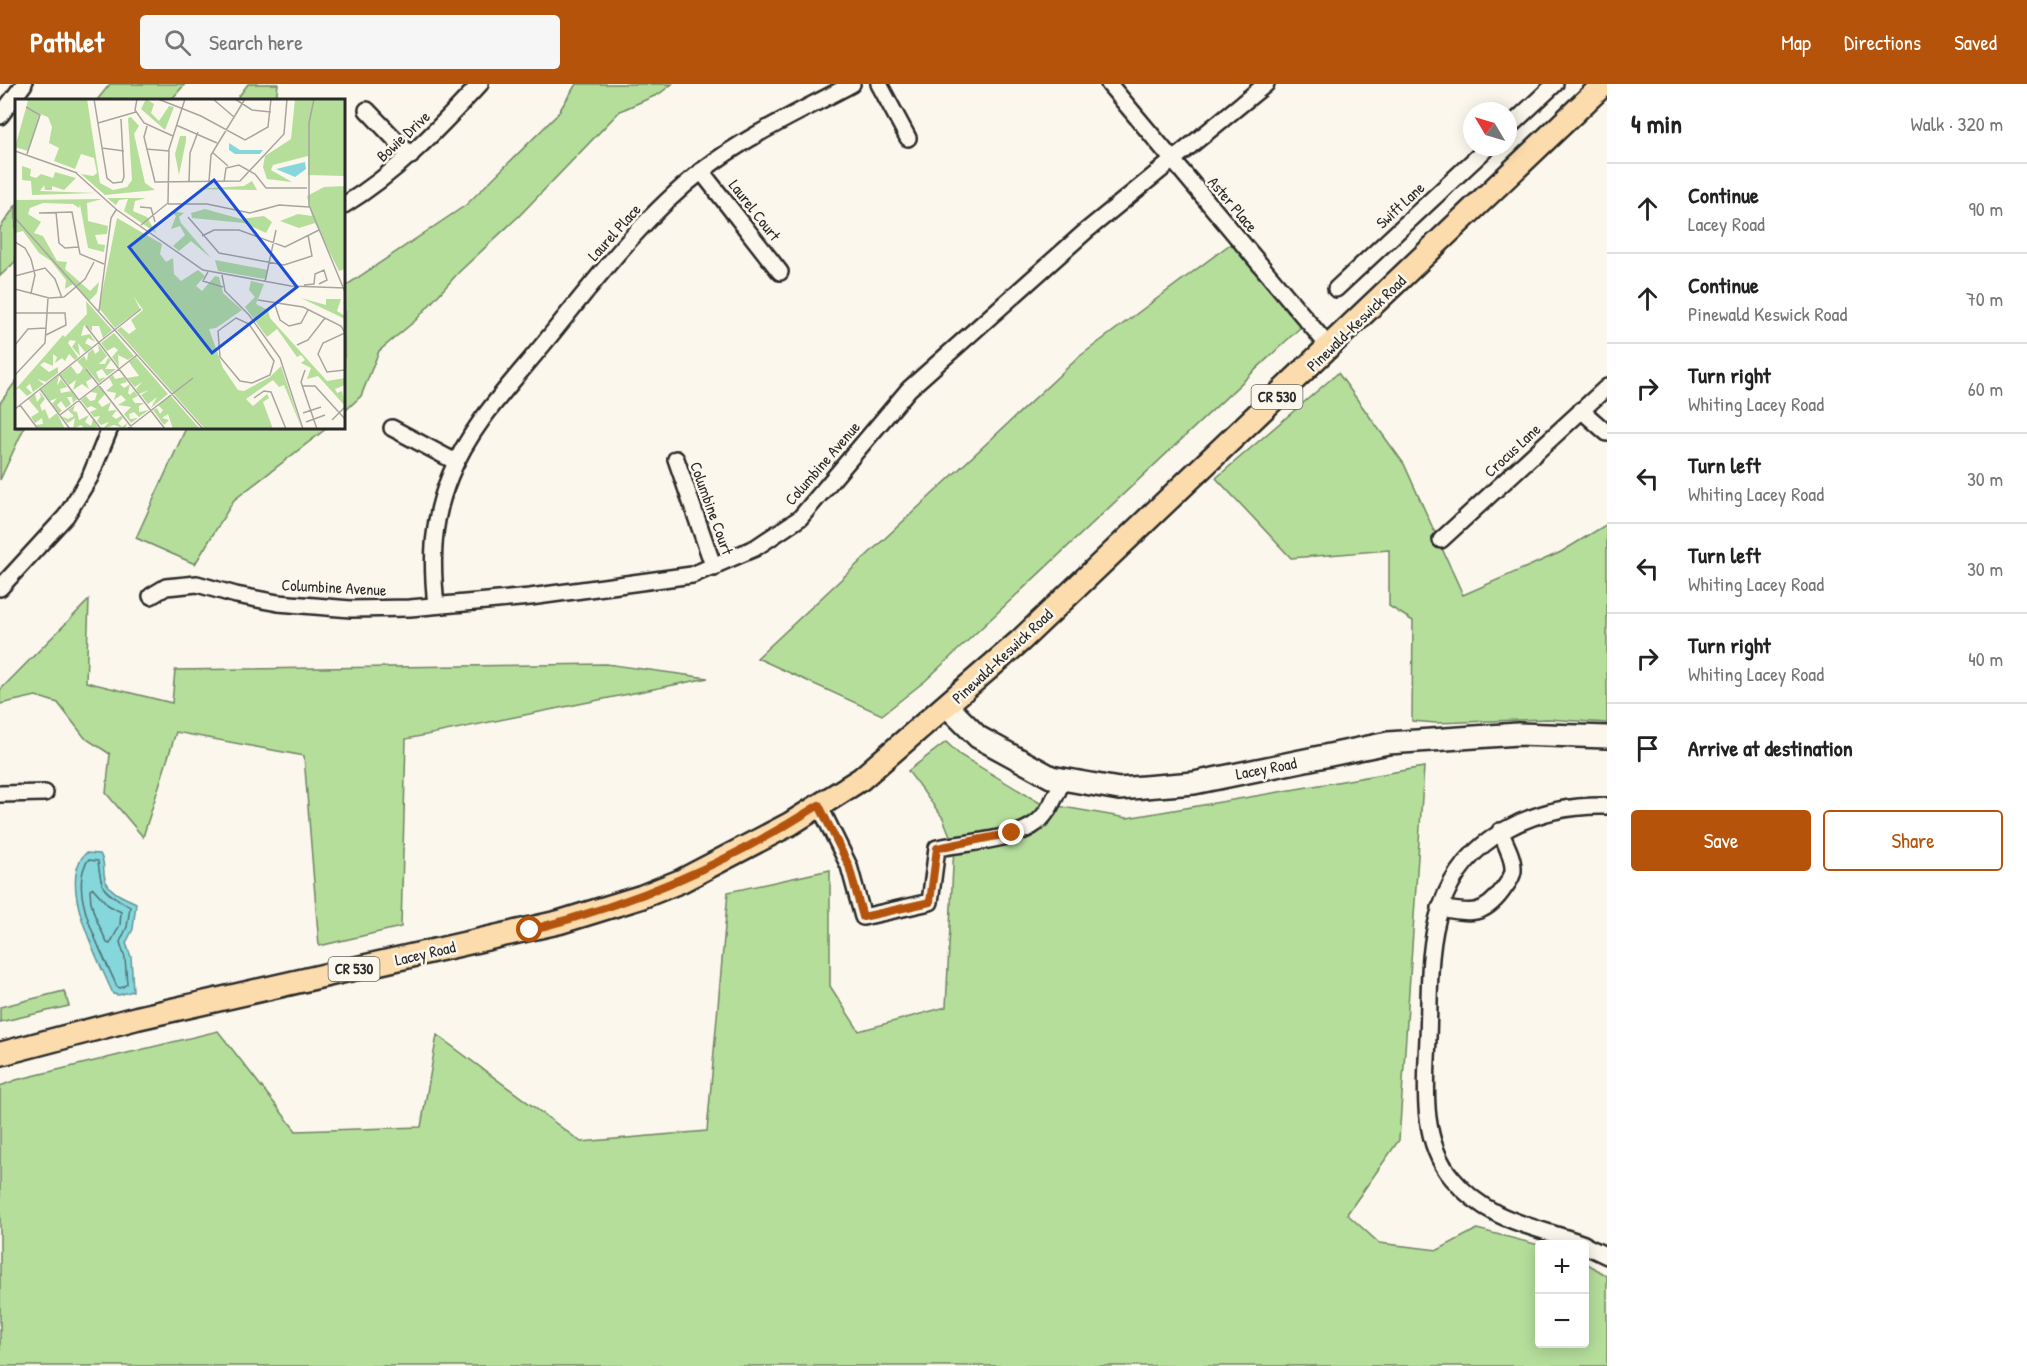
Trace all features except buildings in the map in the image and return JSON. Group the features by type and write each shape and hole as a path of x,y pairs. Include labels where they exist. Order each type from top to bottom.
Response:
{"main road":[{"name":"Pinewald-Keswick Road","path":"947,706 1020,641 1330,348 1604,84"},
{"name":"Lacey Road","path":"947,706 978,737 1051,777 1119,789 1194,783 1388,743 1518,734 1607,737"},
{"name":"CR 530","path":"819,805 861,779 947,706"},
{"name":"Lacey Road","path":"0,1054 137,1018 560,922 641,897 704,869 770,835 819,805"}],"street":[{"path":"0,116 24,84"},
{"name":"Bowie Drive","path":"345,204 371,189 411,156 480,84"},
{"name":"Laurel Place","path":"436,605 432,567 435,524 456,462 490,410 616,256 651,218 701,171 731,149 852,84"},
{"path":"879,84 908,138"},
{"name":"Aster Place","path":"1109,84 1330,348"},
{"name":"Columbine Avenue","path":"151,596 178,584 197,584 278,603 351,609 436,605 530,597 680,577 714,568 755,548 800,518 909,389 1086,231 1266,84"},
{"path":"1517,120 1555,84"},
{"path":"367,110 411,156"},
{"name":"Swift Lane","path":"1336,290 1478,156"},
{"name":"Laurel Court","path":"701,171 780,272"},
{"name":"Crocus Lane","path":"1441,540 1607,387"},
{"path":"1581,410 1607,433"},
{"path":"392,428 456,462"},
{"path":"0,588 66,516 90,477 110,429"},
{"name":"Columbine Court","path":"676,459 714,568"},
{"path":"819,805 849,866 863,917 930,902 937,848 1012,833 1033,826 1047,811 1063,780"},
{"path":"0,794 45,793"},
{"path":"1568,1240 1508,1221 1495,1214 1450,1177 1433,1147 1429,1128 1426,1071 1433,944 1440,908 1450,885 1464,864 1500,831 1529,817 1556,810 1607,806"},
{"path":"1440,908 1468,913 1479,911 1492,904 1510,880 1513,870 1500,831"},
{"path":"1589,1247 1607,1256"}],"green space":[{"path":"110,84 185,84 172,99 98,99"},
{"path":"248,84 278,84 276,99 237,99"},
{"path":"576,84 672,84 659,94 620,111 519,216 459,272 416,320 379,351 361,396 345,411 345,286 466,205 557,115"},
{"path":"15,206 15,262 0,276 0,228"},
{"path":"1237,239 1303,325 925,681 882,715 757,658 1080,356"},
{"path":"1338,373 1404,464 1463,595 1561,552 1607,524 1607,723 1548,719 1436,723 1412,721 1413,621 1389,606 1389,550 1291,558 1216,478"},
{"path":"15,382 15,429 24,429 0,480 0,403"},
{"path":"186,429 326,429 234,500 195,564 136,538"},
{"path":"89,600 86,682 172,703 175,670 606,664 708,678 406,739 401,927 319,946 304,756 176,732 143,837 106,793 110,754 85,738 58,703 36,696 0,704 0,690"},
{"path":"946,742 960,755 1040,803 1127,818 1424,767 1399,1140 1347,1214 1379,1243 1438,1250 1477,1229 1535,1244 1535,1348 1589,1348 1589,1265 1607,1276 1607,1366 0,1366 0,1086 16,1080 218,1031 296,1131 421,1127 437,1035 581,1142 707,1131 728,892 830,870 830,986 859,1031 946,1007 954,846 943,818 908,771"},
{"path":"64,991 69,1006 0,1022 0,1007"}],"water":[{"path":"86,853 100,854 107,884 118,894 136,903 133,929 126,943 131,957 133,991 119,995 113,994 99,963 77,902 75,883 78,866"}],"route":[{"path":"530,930 641,897 681,881 760,841 819,805 849,866 863,917 930,902 937,848 1012,833"}]}
